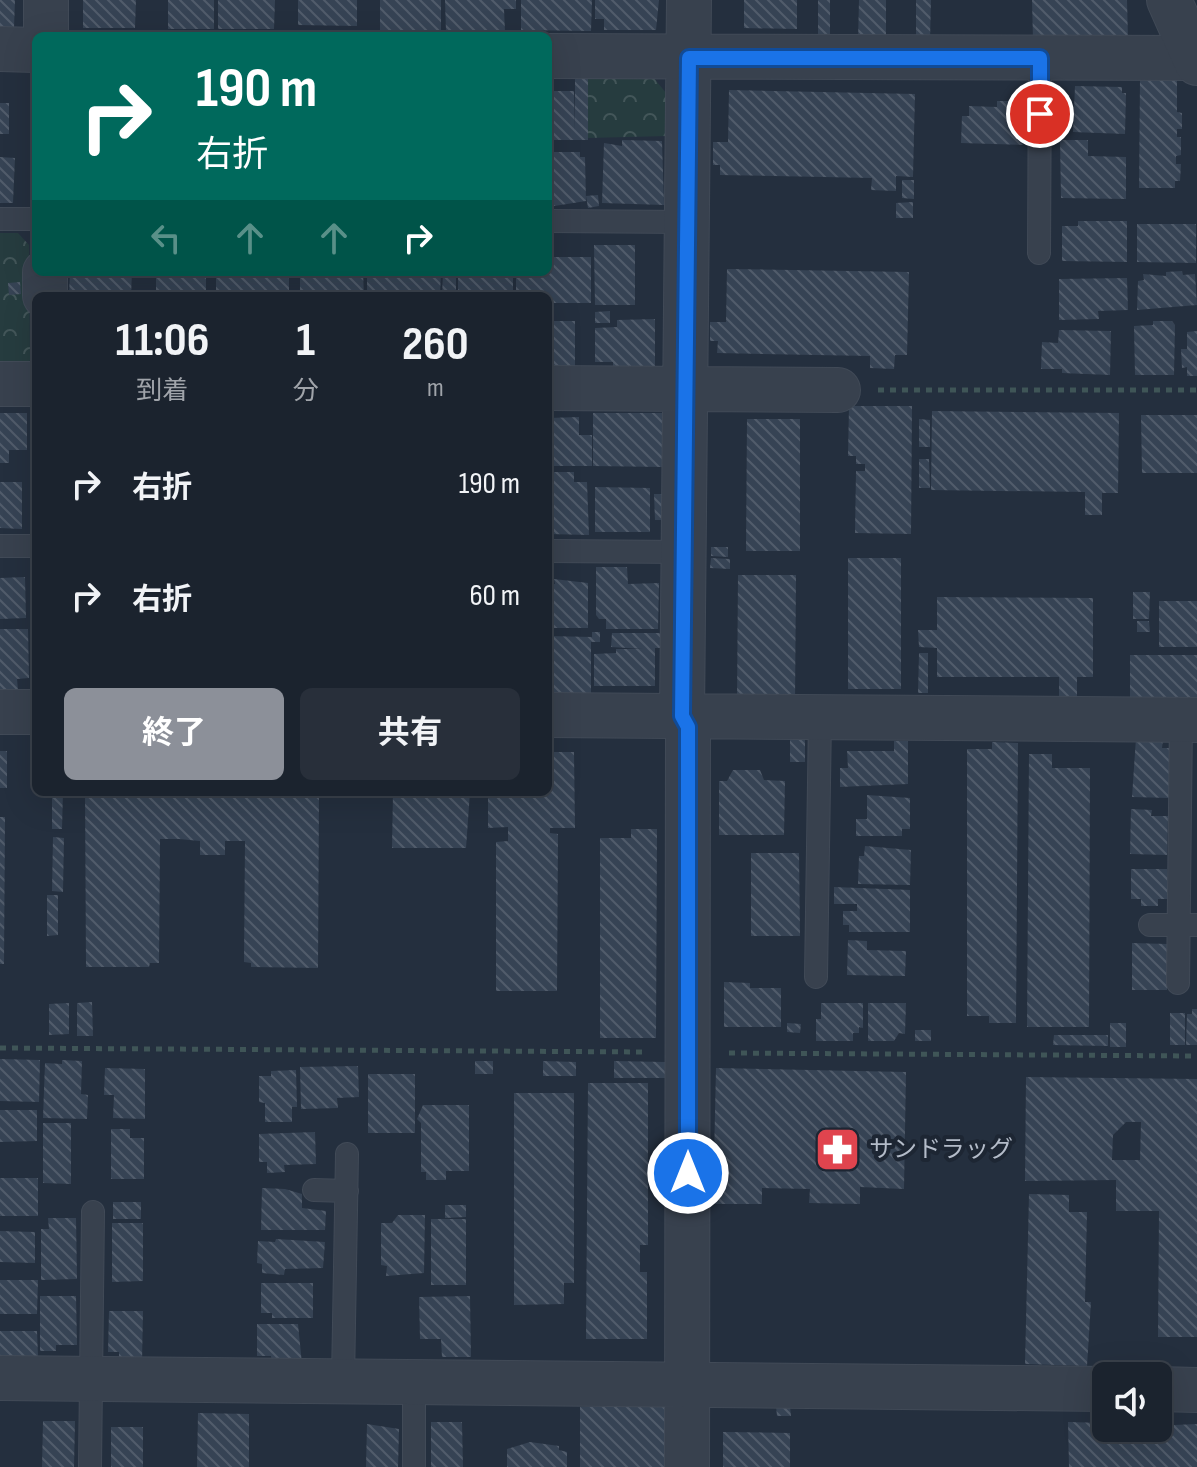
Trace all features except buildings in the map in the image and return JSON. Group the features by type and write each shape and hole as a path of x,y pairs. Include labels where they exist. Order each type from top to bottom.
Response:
{"street":[{"path":"46,0 46,32"},
{"path":"687,1467 688,727 682,716 689,0"},
{"path":"552,56 1196,60 1169,0"},
{"path":"0,49 32,50"},
{"path":"0,384 32,384"},
{"path":"552,388 838,390"},
{"path":"0,712 32,712"},
{"path":"552,715 1189,720"},
{"path":"0,1378 1092,1389"},
{"path":"1172,1389 1197,1390"}],"lane":[{"path":"1039,253 1040,58"},
{"path":"0,219 32,219"},
{"path":"552,221 687,222"},
{"path":"0,546 32,546"},
{"path":"552,551 683,552"},
{"path":"816,977 820,718"},
{"path":"1178,983 1188,925 1189,720"},
{"path":"1150,925 1188,925"},
{"path":"343,1380 347,1154"},
{"path":"314,1190 347,1191"},
{"path":"90,1467 93,1212"},
{"path":"414,1381 414,1467"}],"path":[{"path":"838,390 1197,390"},
{"path":"0,1048 1197,1056"}],"green space":[{"path":"647,70 667,94 668,136 587,138 586,71"},
{"path":"0,233 18,233 29,245 30,360 22,370 0,370"}],"place":[{"name":"サンドラッグ","path":"838,1149"}],"route":[{"path":"688,1173 688,727 682,716 689,58 1040,58 1040,114"}]}
